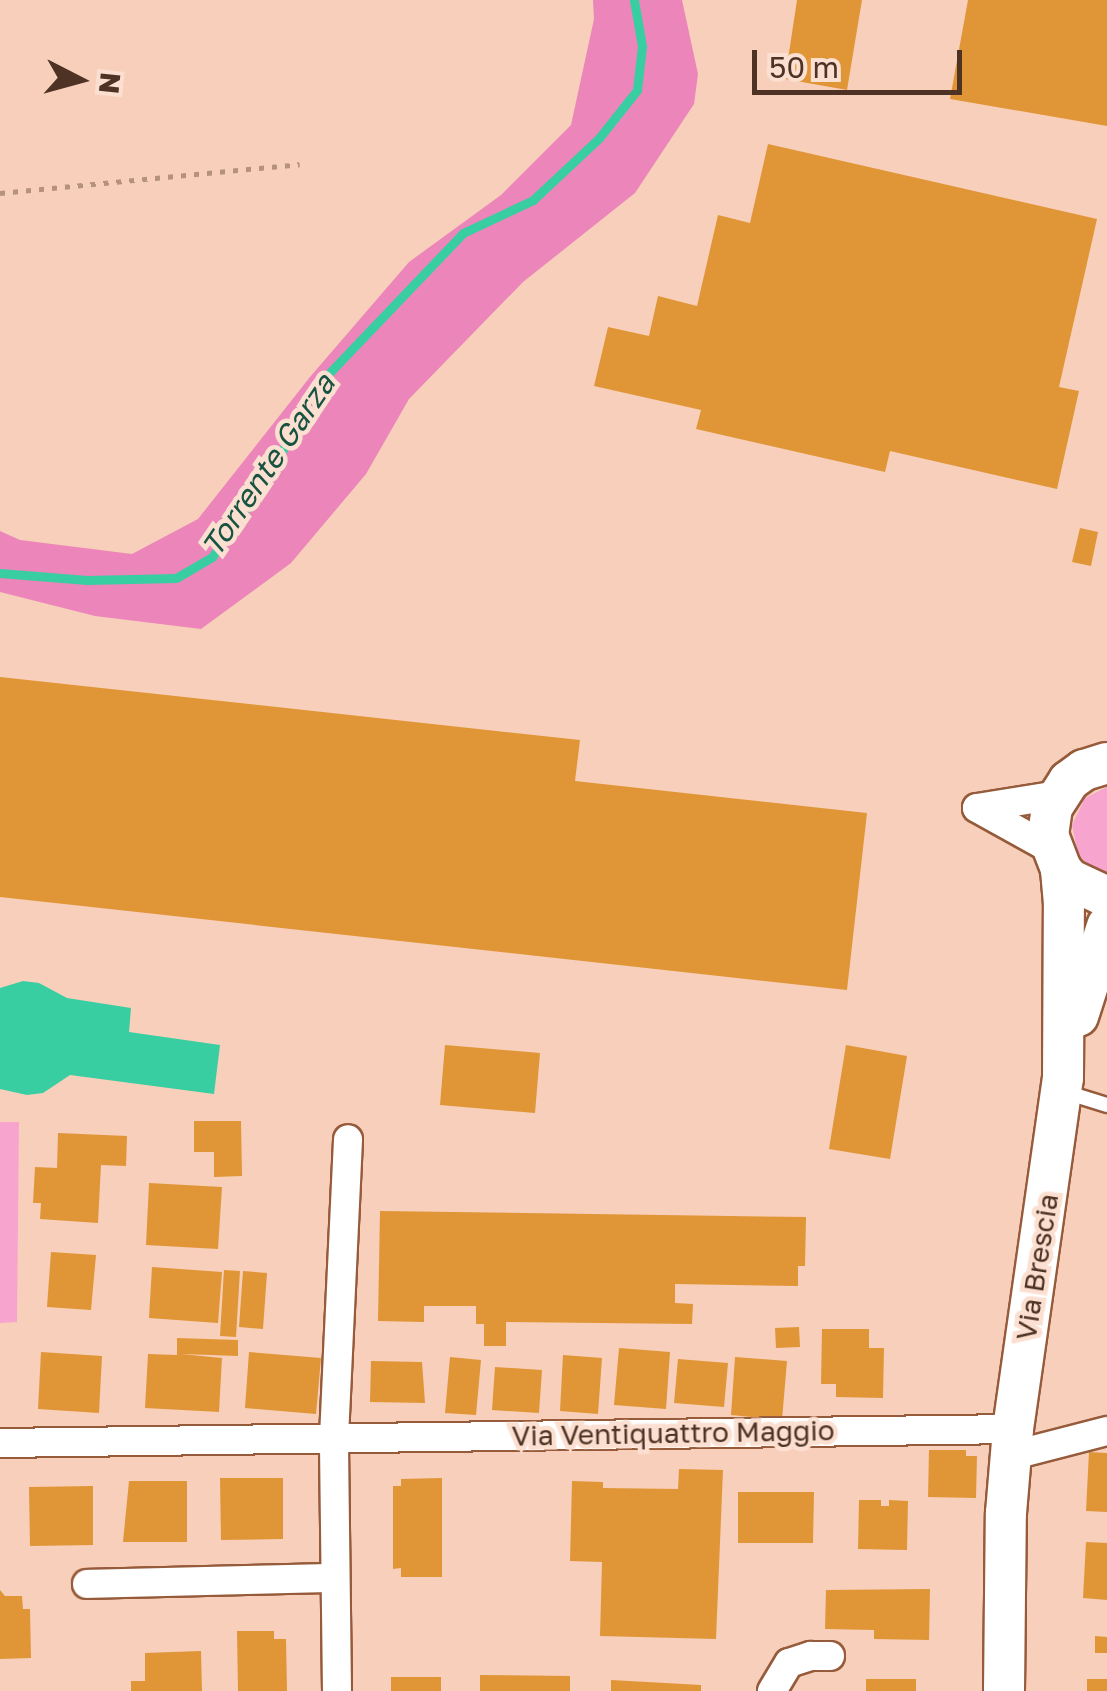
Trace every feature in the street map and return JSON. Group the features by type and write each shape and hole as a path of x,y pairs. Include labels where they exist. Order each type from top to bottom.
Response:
{"main road":[{"name":"Via Brescia","path":"1062,1084 1064,904 1049,821 1107,736"},
{"path":"1056,859 1080,887 1107,897"},
{"name":"Via Brescia","path":"1004,1691 1011,1442 1062,1084 1091,965 1107,926"}],"street":[{"path":"1056,859 977,808 1083,776"},
{"path":"337,1691 334,1437 348,1140"},
{"path":"1011,1442 1107,1431"},
{"name":"Via Ventiquattro Maggio","path":"0,1443 334,1437 1011,1442"},
{"path":"86,1584 335,1578"},
{"path":"772,1691 788,1663 811,1656 830,1656"}],"lane":[{"path":"1062,1084 1107,1105"}],"path":[{"path":"0,193 300,164"}],"shaded area":[{"path":"593,0 682,0 698,74 694,104 635,193 523,282 409,399 366,474 291,563 201,629 95,616 0,592 0,531 20,540 132,554 198,519 310,377 409,262 501,195 571,125 594,19"},
{"path":"1107,787 1107,874 1088,865 1078,854 1072,825 1085,798"},
{"path":"23,981 39,983 67,998 131,1008 129,1032 220,1045 214,1094 70,1075 43,1093 27,1095 0,1089 0,988"},
{"path":"0,1122 19,1122 17,1322 0,1323"}],"building":[{"path":"797,0 862,0 847,90 785,79"},
{"path":"968,0 1107,0 1107,126 950,99"},
{"path":"768,144 1097,219 1059,387 1079,391 1057,489 890,451 885,472 696,429 701,410 594,386 608,327 649,336 658,296 697,306 718,215 750,223"},
{"path":"1080,528 1098,532 1091,566 1072,562"},
{"path":"0,677 580,740 575,781 867,813 847,990 0,897"},
{"path":"445,1045 540,1053 535,1113 440,1105"},
{"path":"846,1045 907,1056 890,1159 829,1149"},
{"path":"194,1121 241,1121 242,1176 214,1177 214,1152 194,1152"},
{"path":"58,1133 127,1136 126,1166 101,1165 98,1223 40,1219 41,1203 33,1203 35,1167 57,1168"},
{"path":"149,1183 222,1187 218,1249 146,1245"},
{"path":"380,1211 806,1217 805,1266 798,1266 798,1286 675,1284 675,1303 693,1304 692,1324 506,1322 506,1346 484,1346 484,1324 476,1324 476,1306 424,1306 424,1322 378,1321"},
{"path":"51,1252 96,1255 91,1310 47,1307"},
{"path":"152,1267 222,1272 218,1323 149,1318"},
{"path":"224,1270 240,1271 236,1337 220,1336"},
{"path":"243,1271 267,1273 263,1329 239,1327"},
{"path":"799,1327 800,1347 776,1348 775,1328"},
{"path":"822,1329 869,1329 869,1348 884,1348 883,1398 836,1397 836,1384 821,1384"},
{"path":"177,1338 238,1340 238,1356 181,1354 222,1358 219,1412 145,1408 148,1354 177,1355"},
{"path":"619,1348 670,1352 666,1409 614,1405"},
{"path":"41,1352 102,1356 99,1413 38,1409"},
{"path":"249,1352 321,1358 316,1414 245,1408"},
{"path":"563,1355 602,1358 598,1414 560,1411"},
{"path":"450,1357 481,1360 476,1415 445,1413"},
{"path":"735,1357 787,1361 782,1420 731,1415"},
{"path":"678,1359 728,1363 724,1407 674,1403"},
{"path":"371,1361 422,1362 425,1403 370,1402"},
{"path":"495,1367 542,1370 539,1413 492,1410"},
{"path":"929,1450 966,1450 966,1456 977,1456 976,1498 928,1497"},
{"path":"1089,1452 1107,1453 1107,1512 1086,1511"},
{"path":"679,1469 723,1470 716,1639 600,1636 602,1562 570,1561 572,1481 603,1482 603,1488 678,1489"},
{"path":"220,1478 283,1478 283,1539 221,1540"},
{"path":"442,1478 442,1577 401,1577 401,1568 393,1569 393,1486 401,1486 401,1479"},
{"path":"129,1481 187,1481 187,1542 123,1542"},
{"path":"93,1486 93,1545 30,1546 29,1487"},
{"path":"738,1492 814,1492 813,1543 738,1543"},
{"path":"859,1500 881,1500 881,1506 889,1506 889,1500 908,1501 907,1550 858,1549"},
{"path":"1086,1542 1107,1543 1107,1600 1083,1598"},
{"path":"930,1589 929,1640 874,1639 874,1630 825,1629 826,1590"},
{"path":"0,1590 5,1596 22,1596 23,1609 30,1609 31,1658 0,1659"},
{"path":"237,1631 274,1631 274,1639 286,1639 287,1691 238,1691"},
{"path":"1095,1636 1107,1637 1107,1653 1095,1653"},
{"path":"201,1651 202,1691 131,1691 131,1681 145,1681 145,1653"},
{"path":"480,1675 570,1676 570,1691 480,1691"},
{"path":"391,1677 441,1677 441,1691 391,1691"},
{"path":"866,1679 916,1679 916,1691 866,1691"},
{"path":"1087,1679 1107,1679 1107,1691 1087,1691"},
{"path":"611,1680 701,1685 701,1691 611,1691"}],"waterway":[{"name":"Torrente Garza","path":"0,573 87,580 176,578 212,557 272,471 313,390 463,233 533,200 599,138 637,90 642,46 634,0"}]}
